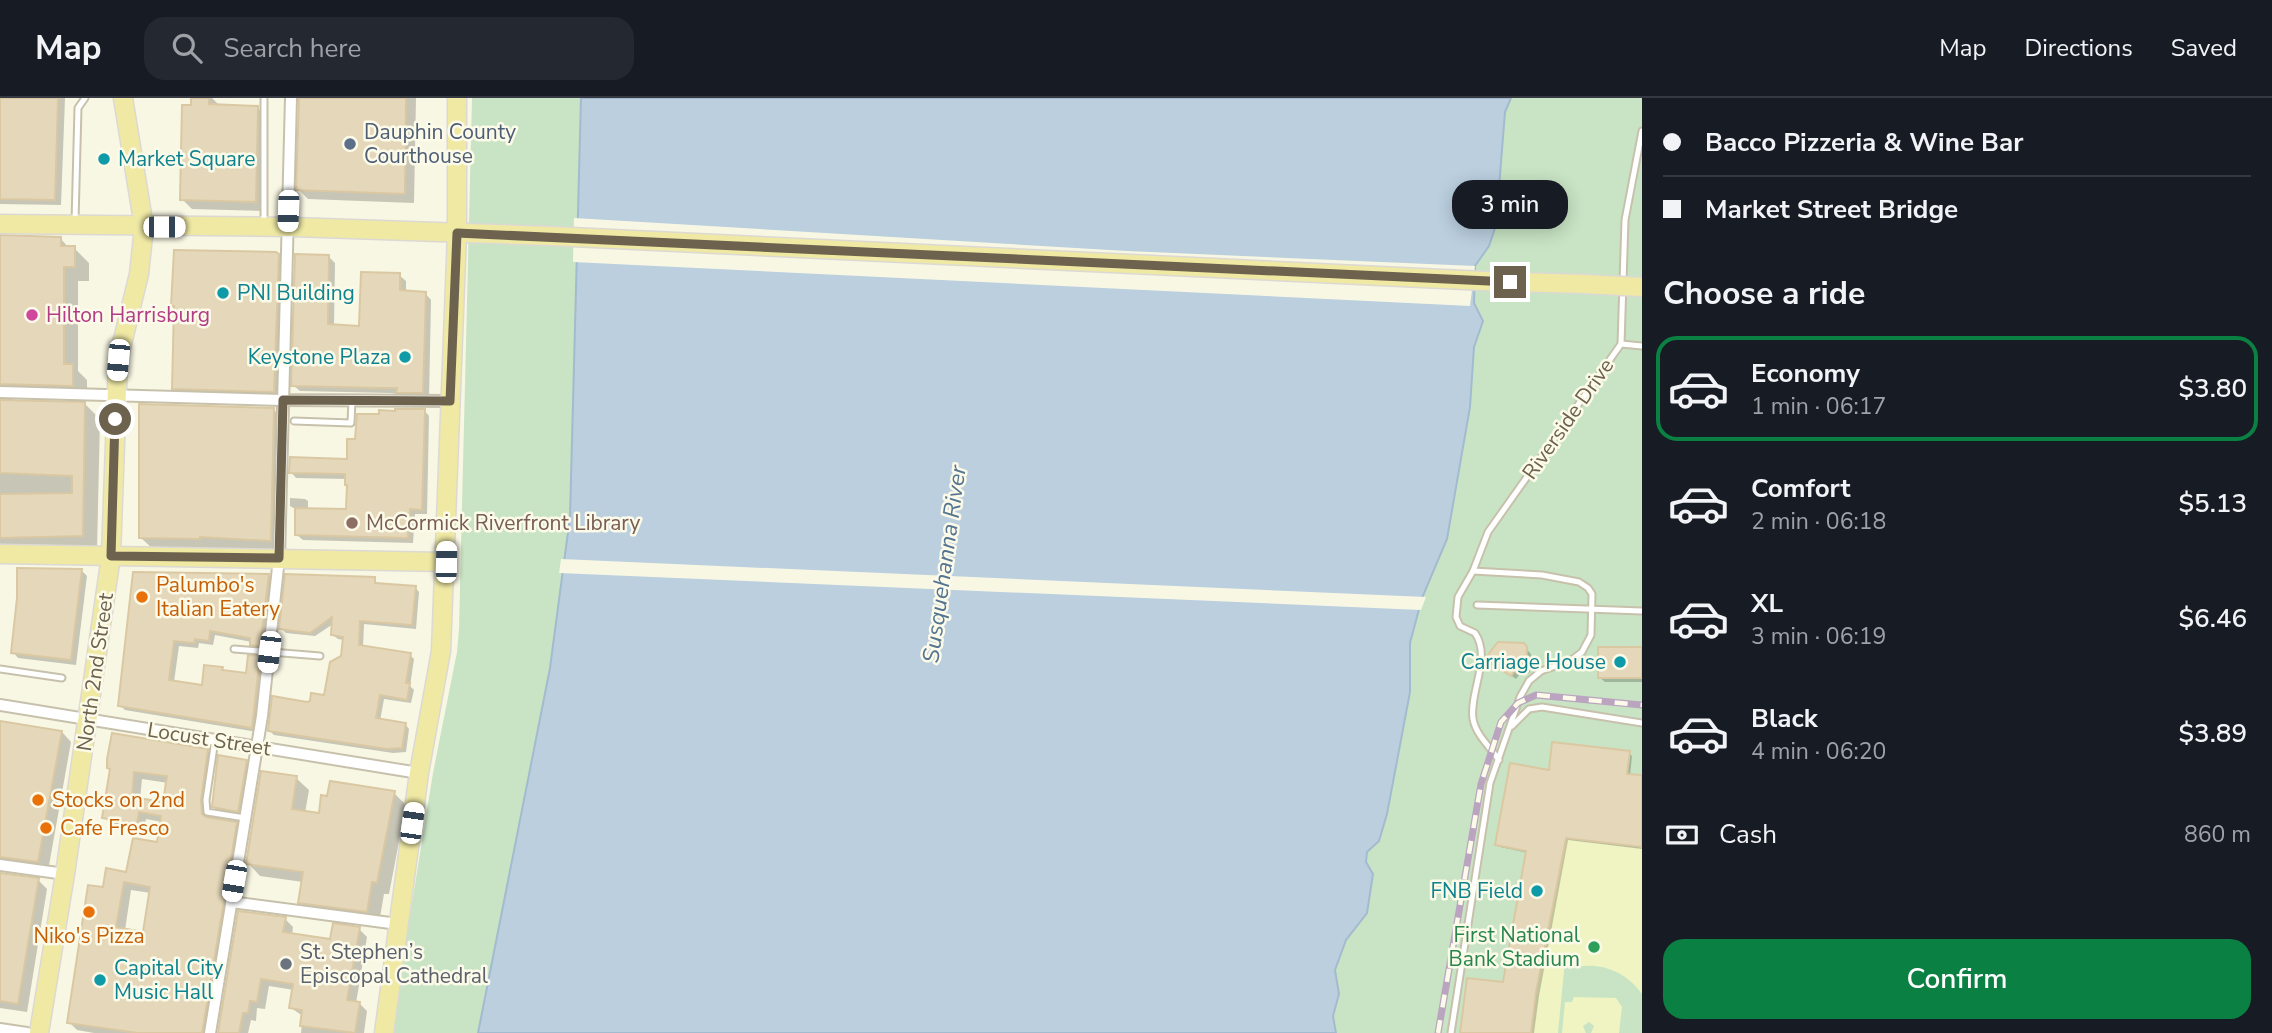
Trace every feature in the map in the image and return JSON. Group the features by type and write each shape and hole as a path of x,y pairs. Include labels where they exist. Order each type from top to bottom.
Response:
{"main road":[{"name":"North 2nd Street","path":"39,1033 111,556 118,360 139,274 144,227 123,98"},
{"path":"384,1033 419,773 441,651 457,233 457,98"},
{"path":"0,224 264,226 551,236 1642,288"},
{"path":"0,554 446,562"}],"street":[{"path":"210,1033 256,747 279,558 291,98"},
{"path":"0,392 283,400 450,401"},
{"name":"Locust Street","path":"0,705 419,773"},
{"path":"0,865 65,874"},
{"path":"231,902 398,924"},
{"path":"0,1029 27,1033"}],"lane":[{"path":"75,225 78,108 85,98"},
{"path":"264,98 264,226"},
{"name":"Riverside Drive","path":"1500,760 1479,736 1473,718 1480,663 1479,639 1475,633 1460,626 1457,617 1458,597 1474,571 1488,532 1620,344 1625,220 1640,160 1642,131"},
{"path":"1620,344 1642,346"},
{"path":"294,421 351,423 352,400"},
{"path":"1451,1033 1490,783 1520,697 1528,681 1541,671 1570,661 1582,652 1591,635 1592,594 1579,582 1542,575 1474,571"},
{"path":"1477,606 1642,611"},
{"path":"234,649 320,656"},
{"path":"0,669 62,678"},
{"path":"1510,729 1529,709 1542,707 1642,723"},
{"path":"215,740 206,800 207,812 245,817"}],"shaded area":[{"path":"472,98 581,98 570,517 550,668 478,1033 391,1033 459,629"},
{"path":"1511,98 1642,98 1642,1033 1336,1033 1333,1016 1339,994 1335,970 1346,940 1367,913 1367,851 1379,841 1387,814 1410,692 1410,643 1461,455 1470,407 1474,347 1483,321 1474,303 1475,266 1488,246 1496,225 1505,112"}],"sand":[{"name":"First National Bank Stadium","path":"1566,839 1639,848 1642,846 1642,994 1627,979 1610,969 1589,966 1568,969 1569,962 1565,961 1558,1033 1532,1033 1537,992"},
{"name":"First National Bank Stadium","path":"1574,997 1616,998 1622,1007 1619,1033 1591,1033 1594,1026 1589,1022 1583,1026 1586,1033 1562,1033 1565,1002 1572,1002"}],"water":[{"name":"Susquehanna River","path":"581,98 1511,98 1505,112 1496,225 1489,246 1475,266 1474,303 1483,321 1474,347 1470,407 1447,539 1422,598 1410,643 1410,692 1387,814 1379,841 1367,852 1366,862 1373,874 1367,913 1346,940 1335,970 1339,994 1333,1016 1336,1033 478,1033 550,668 570,517"}],"pier":[{"path":"574,218 1127,251 1475,266 1470,306 573,262"},
{"path":"561,559 1426,597 1421,610 559,573"}],"building":[{"path":"0,98 58,98 55,200 0,199"},
{"path":"191,98 209,98 209,104 258,106 256,202 180,200 182,105 191,105"},
{"name":"Dauphin County Courthouse","path":"299,98 406,98 405,194 296,190"},
{"name":"Hilton Harrisburg","path":"0,235 61,237 61,246 75,246 75,267 64,267 64,364 73,364 73,386 0,384"},
{"path":"174,250 279,254 274,392 172,389 174,306 171,306"},
{"path":"295,254 329,255 328,324 359,326 361,272 400,273 400,290 426,292 423,393 396,393 397,388 291,386"},
{"path":"0,400 85,402 83,536 0,538 0,494 72,493 72,476 0,473"},
{"path":"139,404 274,408 271,541 200,537 139,538"},
{"path":"425,409 422,510 410,509 408,538 295,535 295,508 346,509 347,485 345,474 289,473 290,457 347,459 347,439 355,439 357,414 379,414 379,410"},
{"path":"17,568 82,569 71,660 11,653 17,598"},
{"path":"133,572 269,574 260,646 250,645 250,638 210,631 209,641 174,641 169,680 202,685 204,665 246,673 248,655 260,656 252,728 118,706"},
{"path":"285,574 375,577 375,583 416,586 412,625 360,621 359,645 411,653 406,683 410,683 407,700 380,695 376,718 406,723 402,748 387,749 268,731 272,696 307,702 310,701 311,693 324,695 330,662 341,656 343,637 331,635 332,617 310,633 279,629"},
{"path":"1498,642 1524,643 1527,647 1526,667 1523,670 1515,670 1511,676 1491,664 1491,659 1486,657"},
{"name":"Carriage House","path":"1598,647 1642,647 1642,678 1598,678"},
{"path":"0,721 62,731 38,862 0,857"},
{"path":"112,733 208,749 201,800 202,814 237,822 202,1033 138,1033 67,1023 88,885 103,887 106,868 126,872 133,838 157,842 161,816 139,812 137,824 102,818 110,769 107,768","holes":["134,772 167,776 163,802 132,797","124,882 150,887 143,932 116,927"]},
{"name":"FNB Field","path":"1552,742 1630,751 1627,774 1642,775 1642,847 1566,838 1536,992 1531,1033 1460,1033 1467,978 1503,982 1526,851 1495,845 1510,763 1549,770"},
{"path":"218,755 247,760 238,812 212,807"},
{"path":"261,771 297,776 292,809 319,813 321,795 327,796 330,781 395,791 377,883 372,882 367,912 298,903 303,872 246,864"},
{"path":"0,873 39,878 18,1004 0,1001"},
{"path":"238,911 286,917 283,932 330,939 333,923 360,927 347,1000 360,1002 355,1033 300,1026 302,1010 289,1008 293,984 261,979 257,1002 250,1001 248,1013 243,1013 239,1033 218,1033"}],"railway":[{"path":"1438,1033 1481,784 1501,722 1518,703 1536,695 1642,705"}],"place":[{"name":"Dauphin County Courthouse","path":"350,144"},
{"name":"Market Square","path":"104,159"},
{"name":"PNI Building","path":"223,293"},
{"name":"Hilton Harrisburg","path":"32,315"},
{"name":"Keystone Plaza","path":"405,357"},
{"name":"McCormick Riverfront Library","path":"352,523"},
{"name":"Palumbo's Italian Eatery","path":"142,597"},
{"name":"Carriage House","path":"1620,662"},
{"name":"Stocks on 2nd","path":"38,800"},
{"name":"Cafe Fresco","path":"46,828"},
{"name":"FNB Field","path":"1537,891"},
{"name":"Niko's Pizza","path":"89,912"},
{"name":"First National Bank Stadium","path":"1594,947"},
{"name":"St. Stephen’s Episcopal Cathedral","path":"286,964"},
{"name":"Capital City Music Hall","path":"100,980"}],"route":[{"path":"115,419 111,556 279,558 283,400 450,401 457,233 1510,282"}]}
